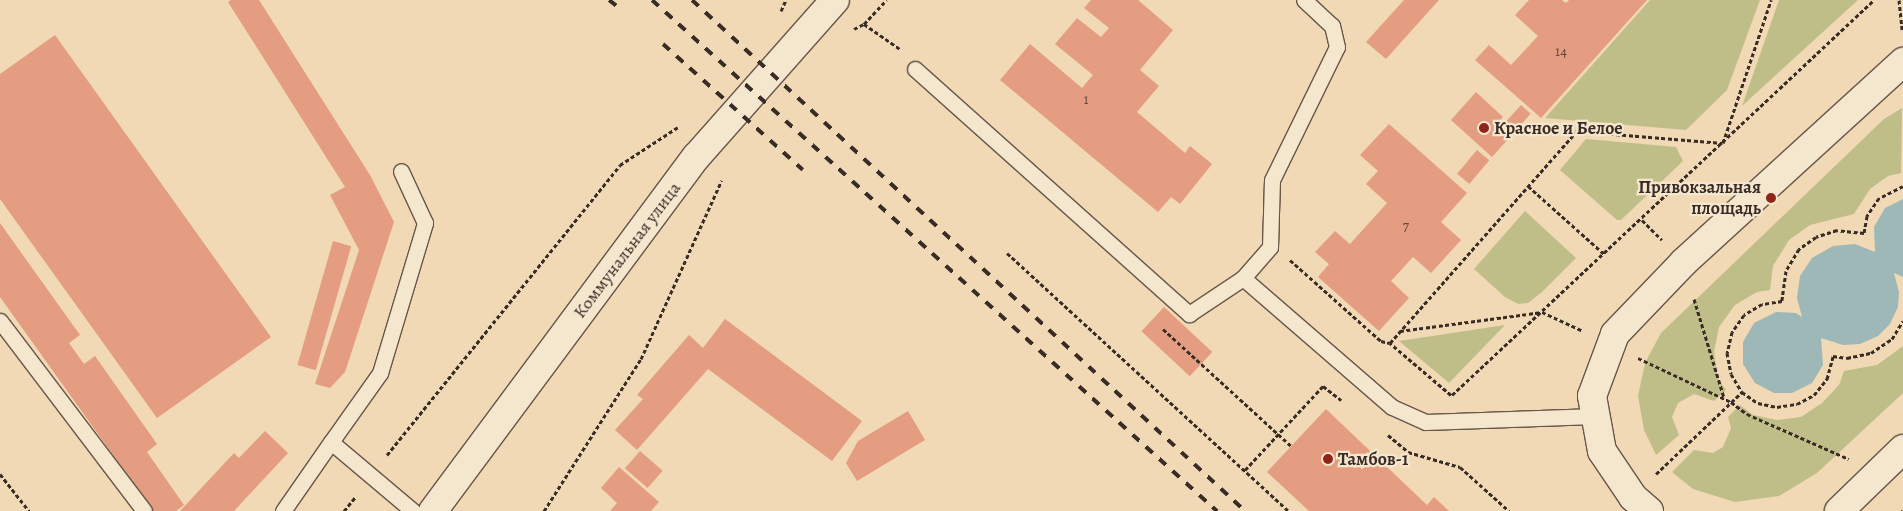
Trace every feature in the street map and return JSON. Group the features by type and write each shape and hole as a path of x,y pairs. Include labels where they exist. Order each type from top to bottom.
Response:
{"street":[{"name":"Коммунальная улица","path":"432,511 697,156 835,0"},
{"path":"1641,504 1602,451 1595,416 1592,396 1614,334 1640,304 1684,262 1903,62"},
{"path":"1839,511 1903,449"}],"lane":[{"path":"915,69 1188,314 1243,278 1270,247 1272,180 1338,47 1332,26 1304,0"},
{"path":"283,511 380,373 425,223 401,171"},
{"path":"1243,278 1392,407 1426,422 1595,416"},
{"path":"0,321 144,511"},
{"path":"331,442 413,511"}],"path":[{"path":"779,15 786,0"},
{"path":"886,0 864,24 903,51"},
{"path":"1722,143 1771,0"},
{"path":"1426,422 1874,0"},
{"path":"1900,0 1902,35"},
{"path":"344,511 370,475 620,165 685,122"},
{"path":"1390,342 1577,131 1722,143"},
{"path":"544,511 641,359 723,178"},
{"path":"1528,186 1604,254"},
{"path":"1903,186 1879,198 1866,216 1864,233 1837,230 1816,237 1799,249 1786,271 1782,301 1762,304 1744,315 1732,332 1727,353 1731,374 1742,392 1758,403 1777,407 1797,404 1814,395 1827,379 1833,356 1847,358 1871,353 1892,339 1903,321"},
{"path":"1642,220 1684,262 1724,399"},
{"path":"1270,242 1381,340 1390,342 1452,396"},
{"path":"1007,253 1289,511"},
{"path":"1400,331 1542,312 1731,402 1747,414 1879,472"},
{"path":"1159,325 1291,446"},
{"path":"1245,470 1323,386 1347,404"},
{"path":"1641,504 1742,392"},
{"path":"1386,434 1408,452 1460,466 1509,511"},
{"path":"0,474 29,511"}],"shaded area":[{"path":"1650,0 1760,0 1727,90 1686,130 1545,118"},
{"path":"1779,0 1858,0 1742,106"},
{"path":"1902,108 1901,173 1888,176 1870,189 1854,214 1810,225 1789,240 1773,266 1770,290 1757,292 1735,305 1719,327 1714,352 1718,379 1726,390 1714,401 1694,394 1678,403 1672,417 1679,435 1656,455 1644,430 1638,396 1645,363 1661,333 1884,119"},
{"path":"1586,139 1676,147 1683,161 1621,220 1617,220 1560,170"},
{"path":"1525,211 1576,258 1542,292 1528,303 1518,304 1505,297 1474,269"},
{"path":"1505,325 1449,383 1399,341"},
{"path":"1903,346 1903,393 1817,473 1779,496 1735,502 1693,489 1672,472 1694,450 1713,453 1723,447 1731,428 1728,417 1740,405 1753,415 1777,420 1801,417 1822,403 1839,385 1844,371 1877,365"}],"water":[{"path":"1903,199 1903,277 1894,273 1899,292 1898,307 1890,324 1878,336 1860,344 1843,345 1821,338 1823,365 1812,383 1792,393 1774,393 1755,383 1743,364 1743,342 1754,323 1776,312 1796,313 1802,317 1797,298 1800,276 1812,258 1833,246 1855,244 1875,252 1874,227 1885,208"}],"building":[{"path":"231,0 259,0 370,175 394,222 345,372 330,388 315,384 359,250 330,195 345,187 228,2"},
{"path":"1091,0 1138,0 1173,30 1140,70 1159,86 1137,112 1185,153 1190,146 1212,164 1180,204 1171,197 1158,212 1000,80 1030,44 1082,88 1093,75 1055,44 1077,18 1101,37 1109,28 1084,8"},
{"path":"1404,0 1439,0 1386,59 1366,42"},
{"path":"1529,0 1562,0 1566,3 1569,0 1647,0 1541,118 1475,60 1489,45 1511,65 1538,36 1515,15"},
{"path":"55,35 271,337 157,418 0,199 0,74"},
{"path":"1476,92 1503,117 1496,125 1510,137 1492,157 1451,120"},
{"path":"1521,105 1531,114 1515,131 1506,122"},
{"path":"1389,124 1467,193 1441,222 1461,240 1431,273 1413,257 1391,281 1409,298 1379,331 1318,277 1329,264 1315,252 1335,231 1350,244 1387,203 1366,184 1378,171 1360,155"},
{"path":"1477,150 1489,160 1469,184 1457,174"},
{"path":"0,223 80,335 69,343 84,364 95,356 157,444 147,452 184,505 176,511 153,511 0,297"},
{"path":"333,241 351,246 316,370 297,365"},
{"path":"1164,307 1212,352 1190,376 1141,331"},
{"path":"725,319 862,421 832,461 708,369 637,450 615,430 643,399 637,395 689,335 703,348"},
{"name":"Тамбов-1","path":"1326,409 1427,505 1434,497 1449,511 1309,511 1267,472"},
{"path":"908,411 925,440 857,481 846,463 858,441"},
{"path":"265,431 288,453 234,511 180,511 234,453 239,458"},
{"path":"640,451 663,471 648,488 625,468"},
{"path":"619,467 659,502 651,511 610,511 617,503 601,488"}],"railway":[{"path":"609,0 622,10"},
{"path":"652,0 1217,511"},
{"path":"692,0 1245,511"},
{"path":"663,44 803,170"}],"place":[{"name":"Красное и Белое","path":"1484,128"},
{"name":"Привокзальная площадь","path":"1771,198"},
{"name":"Тамбов-1","path":"1328,459"}]}
